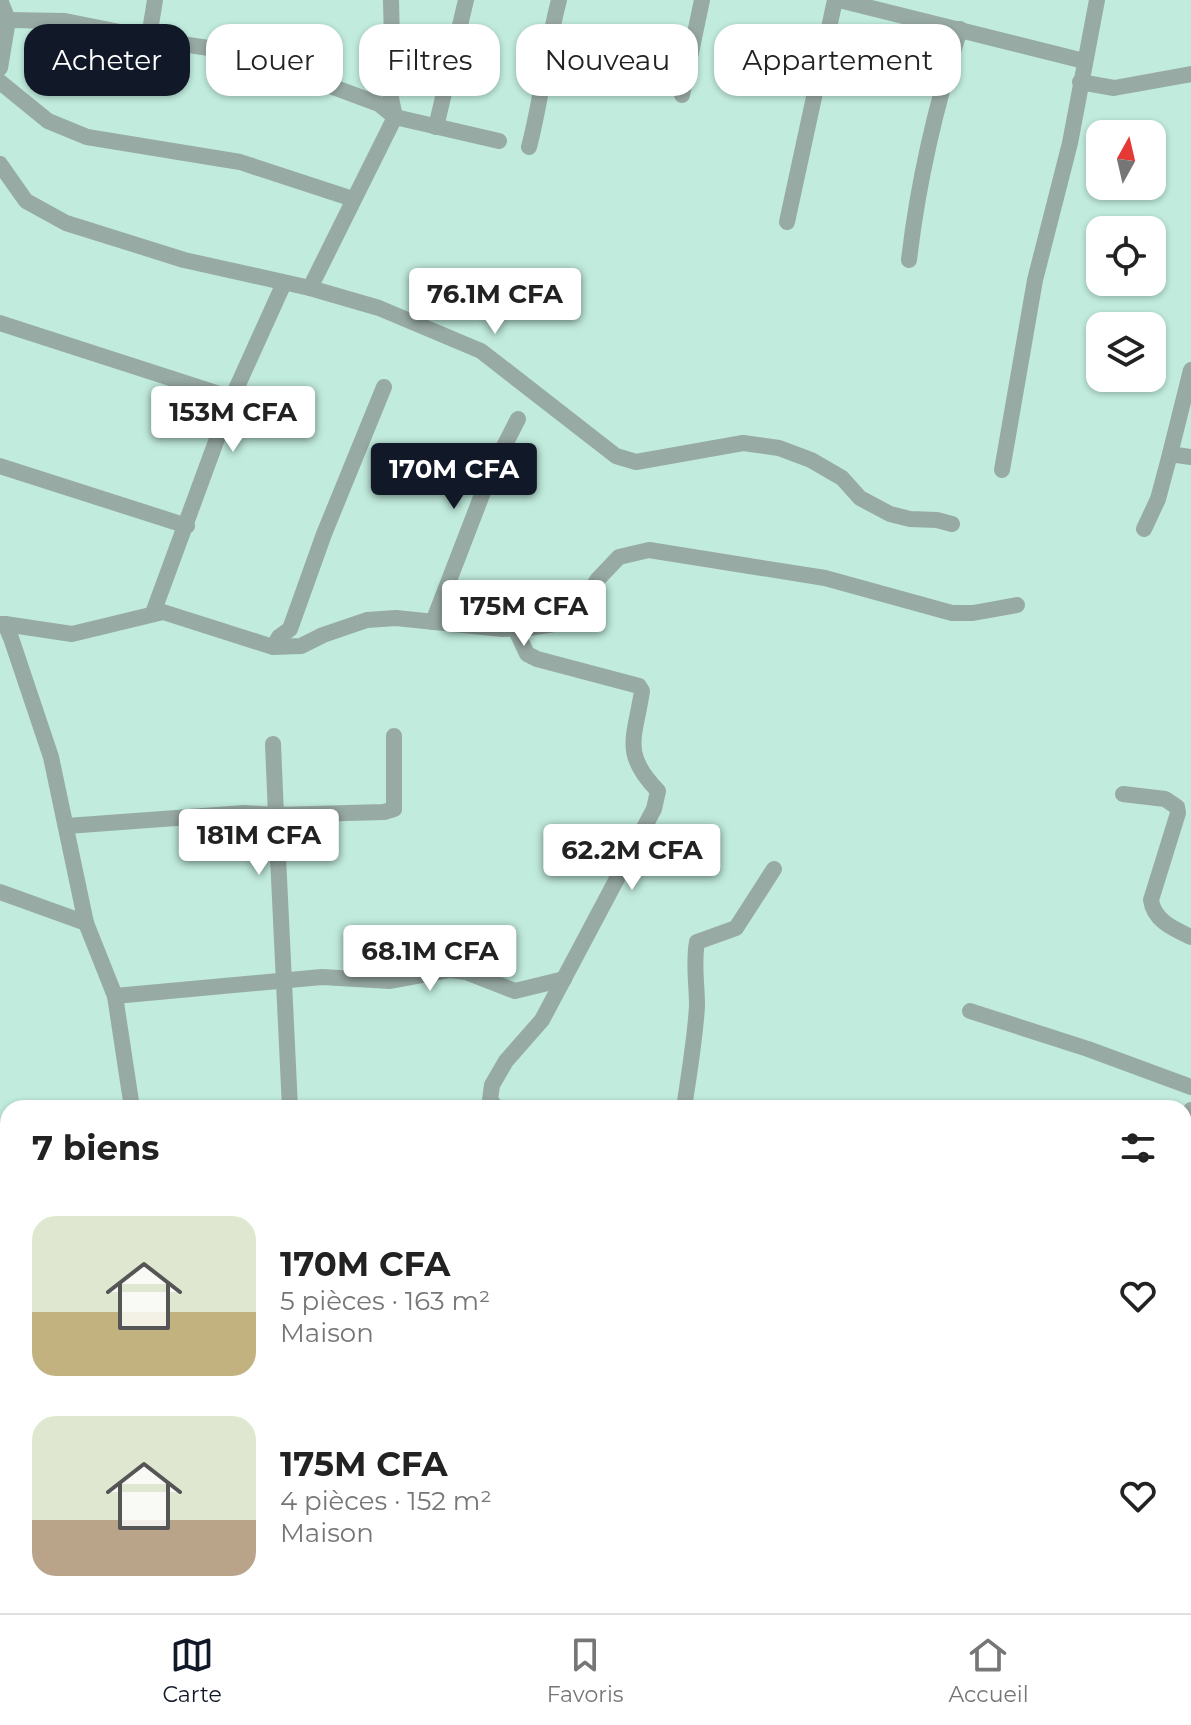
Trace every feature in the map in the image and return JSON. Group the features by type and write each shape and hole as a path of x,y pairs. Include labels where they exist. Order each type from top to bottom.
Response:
{"street":[{"path":"0,0 8,20 0,68"},
{"path":"151,24 155,0"},
{"path":"310,288 395,117 388,84 392,42 391,0"},
{"path":"436,127 466,0"},
{"path":"529,147 537,116 547,43 559,0"},
{"path":"697,24 702,0"},
{"path":"787,222 837,0 940,24"},
{"path":"914,0 916,18"},
{"path":"1002,470 1035,280 1070,143 1097,0"},
{"path":"8,20 77,24"},
{"path":"961,29 1084,61"},
{"path":"190,44 283,59 333,87 379,104 395,117 499,141"},
{"path":"1080,82 1114,88 1191,74"},
{"path":"0,82 48,121 87,137 240,162 353,199"},
{"path":"909,260 919,185 939,96"},
{"path":"0,164 26,201 66,223 184,260 310,288 379,308 481,351 616,456 636,462 743,443 779,448 822,466 842,478 860,498 890,514 952,524"},
{"path":"153,613 232,398 284,283"},
{"path":"0,323 232,398"},
{"path":"1144,529 1158,499 1191,370"},
{"path":"273,647 279,637 290,629 324,534 384,387"},
{"path":"433,622 490,474 518,419"},
{"path":"1170,454 1191,457"},
{"path":"0,466 187,526"},
{"path":"131,1100 115,996 86,923 51,757 2,624 72,634 163,612 273,647 301,646 367,620 396,618 515,628 560,623 574,615 598,579 619,557 649,550 825,578 952,613 973,613 1017,605"},
{"path":"490,1100 492,1085 506,1061 534,1032 564,979 654,809 658,791 639,771 633,756 642,691 639,686 537,659 527,654 515,628"},
{"path":"67,826 244,813 384,812 394,809 394,736"},
{"path":"273,744 290,1100"},
{"path":"1123,794 1165,799 1177,807 1178,813 1151,900 1155,914 1163,922 1191,937"},
{"path":"685,1100 695,1033 697,1002 693,971 697,942 736,928 774,869"},
{"path":"0,892 86,923"},
{"path":"115,996 322,977 390,981 450,970 466,972 515,991 564,979"},
{"path":"970,1011 1088,1049 1191,1087"}]}
